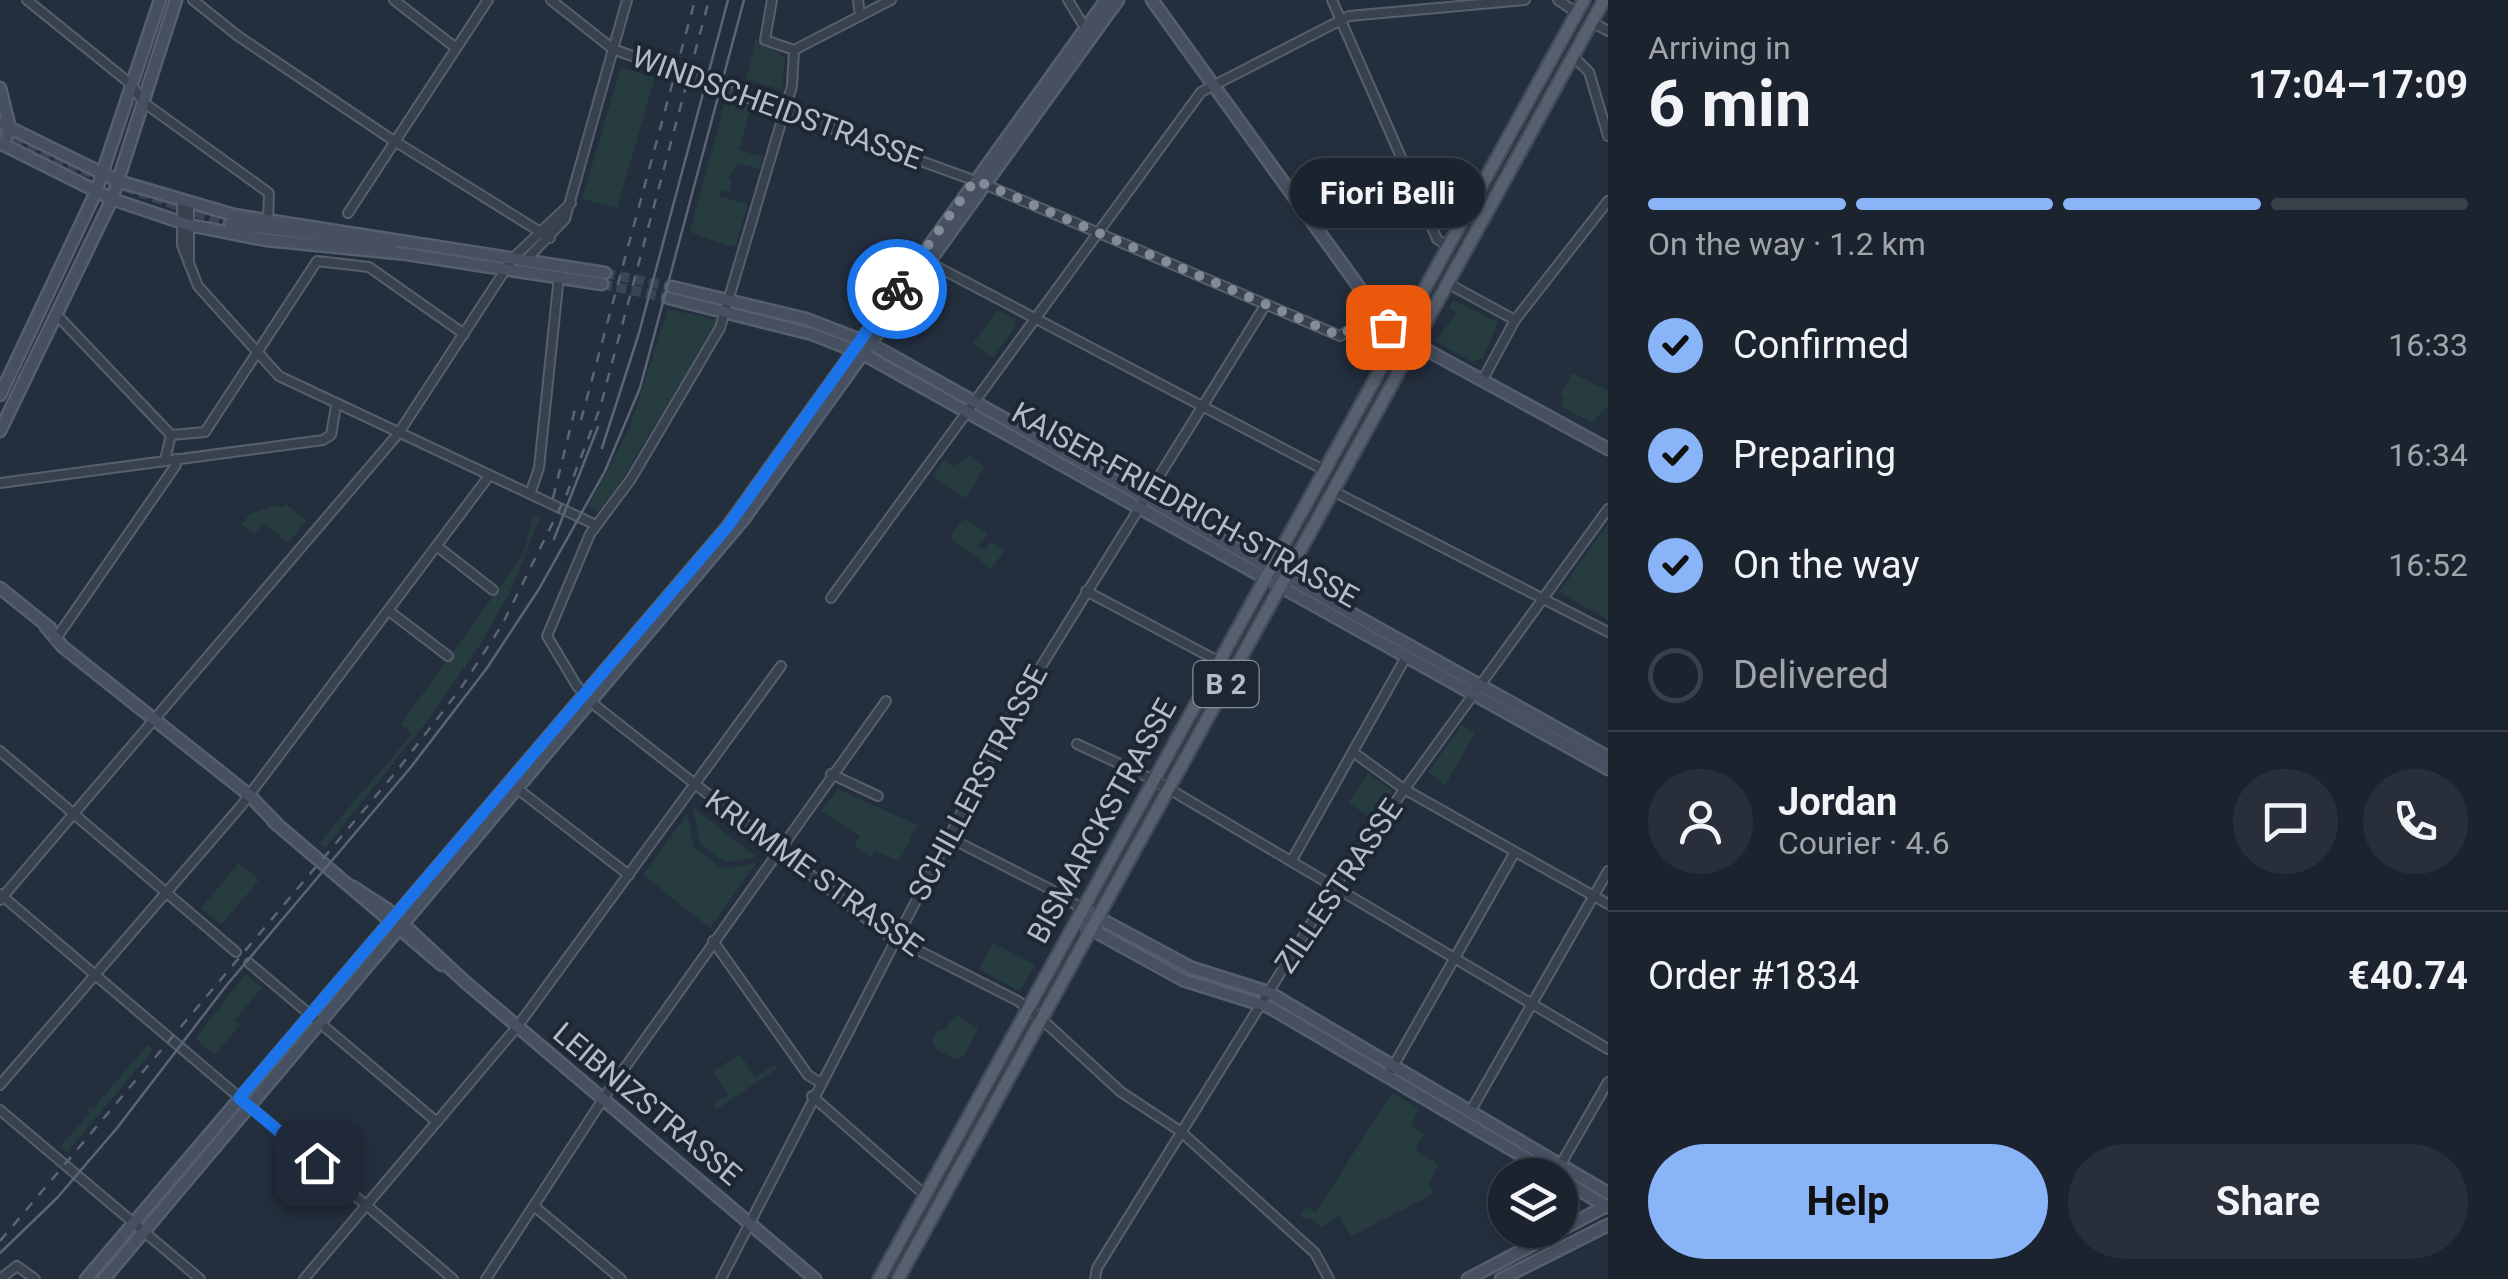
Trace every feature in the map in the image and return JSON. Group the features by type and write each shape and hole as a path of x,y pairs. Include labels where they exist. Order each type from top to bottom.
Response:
{"main road":[{"path":"0,395 96,192 160,0"},
{"path":"0,431 112,199 176,0"},
{"path":"86,1279 390,918 512,785 728,526 866,342 1106,0"},
{"path":"980,182 1118,0"},
{"path":"1152,0 1396,334 1484,378 1608,452"},
{"name":"B 2","path":"1412,344 1604,0"},
{"name":"B 2","path":"1396,334 1578,5"},
{"path":"0,88 4,127 1,146 112,199 185,224 366,254 408,249"},
{"path":"4,127 102,175 185,202 408,249"},
{"path":"230,224 512,265 559,276 604,278 526,260 512,265"},
{"path":"671,292 729,306"},
{"name":"KAISER-FRIEDRICH-STRASSE","path":"729,306 866,342 1406,657 1608,757"},
{"name":"KAISER-FRIEDRICH-STRASSE","path":"729,306 858,352 971,406"},
{"name":"BISMARCKSTRASSE","path":"879,1279 1396,334"},
{"name":"BISMARCKSTRASSE","path":"898,1279 1412,344"},
{"name":"KAISER-FRIEDRICH-STRASSE","path":"1283,582 1608,768"},
{"name":"LEIBNIZSTRASSE","path":"0,588 815,1279"},
{"path":"104,1279 401,928 512,785"},
{"path":"1082,909 1094,924 1186,982 1261,1003 1470,1112 1536,1158"},
{"path":"1076,921 1094,924 1192,968 1268,992 1534,1158"},
{"path":"1578,1181 1608,1193"},
{"path":"1468,1279 1607,1206 1578,1186"},
{"path":"1500,1279 1608,1225"}],"street":[{"path":"27,0 132,85 144,102 269,193 268,221"},
{"path":"193,0 238,36 547,241"},
{"path":"394,0 456,48"},
{"path":"348,213 488,0"},
{"name":"WINDSCHEIDSTRASSE","path":"551,0 613,49 980,182 1340,336 1378,312"},
{"path":"526,260 547,241 571,202 627,0"},
{"path":"772,0 766,40 794,50 891,0"},
{"path":"858,0 860,16"},
{"path":"1068,0 1085,28"},
{"path":"1332,0 1437,239 1446,245"},
{"path":"831,598 1201,92 1341,19 1525,0"},
{"path":"1558,0 1578,5"},
{"path":"1592,22 1608,31"},
{"path":"185,202 190,264 210,304 287,382 596,525 637,471 729,306 785,109 794,50"},
{"path":"1573,56 1589,72 1608,136"},
{"path":"454,1279 1,897 398,434 512,265 536,233 571,202"},
{"path":"1484,378 1515,320 1608,202"},
{"path":"925,259 1322,470"},
{"path":"205,432 310,268 322,260 369,267 464,334"},
{"path":"530,494 539,468 559,276"},
{"path":"1447,283 1515,320"},
{"name":"SCHILLERSTRASSE","path":"721,1279 1016,706 1266,304"},
{"path":"56,314 171,435 171,460 57,637"},
{"path":"0,483 328,438 336,406"},
{"path":"171,435 205,432"},
{"path":"205,432 214,453"},
{"path":"0,1086 246,797 489,476"},
{"path":"1333,491 1608,632"},
{"name":"ZILLESTRASSE","path":"1094,1279 1096,1268 1335,885 1608,509"},
{"name":"KRUMME STRASSE","path":"596,525 547,630 549,641 587,697 894,939 1042,1020 1121,1092 1180,1131 1315,1252 1330,1279"},
{"path":"438,546 493,590"},
{"path":"1086,591 1218,661"},
{"path":"388,611 448,656"},
{"path":"1292,860 1406,657"},
{"path":"304,1279 518,1027 781,666"},
{"path":"486,1279 603,1099 830,774 886,702"},
{"path":"1077,744 1169,788 1608,1049"},
{"path":"0,751 236,952"},
{"path":"1353,752 1404,788 1608,904"},
{"path":"830,774 878,796"},
{"path":"512,785 629,875"},
{"path":"948,836 1052,890"},
{"path":"1391,1070 1515,852"},
{"path":"1470,1112 1608,871"},
{"path":"1063,896 1082,909"},
{"path":"714,941 808,1075 821,1083"},
{"path":"249,963 438,1122"},
{"path":"1566,1158 1608,1082"},
{"path":"812,1096 925,1195"},
{"path":"0,1110 200,1279"},
{"path":"534,1206 621,1279"},
{"path":"0,1278 17,1266 35,1279"}],"green space":[{"path":"756,39 785,58 782,90 746,79"},
{"path":"621,67 655,77 617,208 582,199"},
{"path":"726,98 751,107 739,150 763,157 760,169 737,163 728,179 732,181 729,192 720,190 719,196 748,204 736,245 730,247 690,232"},
{"path":"1453,300 1498,322 1483,358 1472,362 1435,341 1457,313 1449,308"},
{"path":"668,309 718,320 616,489 598,511 588,507 630,427"},
{"path":"997,310 1015,319 1016,325 993,358 973,344"},
{"path":"1572,373 1608,391 1608,406 1592,423 1561,406 1561,394"},
{"path":"970,456 984,467 966,499 933,476 944,460 953,466"},
{"path":"286,504 307,521 288,543 265,523 254,533 241,525 250,514"},
{"path":"541,515 512,588 482,642 428,720 325,848 319,843 412,734 401,724 523,555 533,516"},
{"path":"964,518 988,534 977,545 985,550 991,542 1004,551 991,569 950,537"},
{"path":"1608,524 1608,620 1559,592"},
{"path":"1462,725 1475,732 1445,786 1428,772"},
{"path":"1368,773 1393,791 1372,819 1349,803"},
{"path":"838,789 917,825 899,862 875,850 871,857 854,846 860,836 821,811"},
{"path":"693,807 756,857 725,862 700,844"},
{"path":"687,814 694,848 723,869 756,863 710,928 643,875"},
{"path":"239,863 259,880 221,925 201,908"},
{"path":"993,943 1035,965 1020,991 979,969"},
{"path":"246,974 262,988 235,1020 240,1025 215,1055 195,1038"},
{"path":"958,1016 978,1028 964,1056 956,1060 936,1049 932,1041 936,1032 949,1028 947,1024"},
{"path":"147,1045 153,1050 67,1152 60,1147 89,1114 88,1107 93,1109"},
{"path":"740,1054 755,1077 775,1064 778,1068 717,1109 713,1105 728,1094 713,1071"},
{"path":"1392,1093 1419,1109 1411,1126 1424,1134 1415,1150 1439,1165 1429,1183 1434,1194 1351,1236 1339,1216 1322,1227 1313,1219 1300,1217 1306,1207 1316,1212"}],"tunnel":[{"path":"0,134 100,177"},
{"path":"125,187 230,224"},
{"path":"605,273 672,287"},
{"path":"602,284 669,298"}],"tram line":[{"path":"602,448 639,333 728,0"},
{"path":"0,1253 57,1198 117,1128 226,986 411,767 487,668 539,589 605,471 640,388 744,0"},
{"path":"554,539 598,427"}],"railway":[{"path":"581,420 695,0"},
{"path":"0,1241 396,772 461,688 502,625 566,496 600,408 709,0"},
{"path":"553,498 577,401"}],"way so far":[{"path":"897,289 975,180 1340,336 1378,312 1388,327"}],"place":[{"name":"Fiori Belli","path":"1388,327"}],"route":[{"path":"317,1163 239,1098 728,526 897,289"}]}
